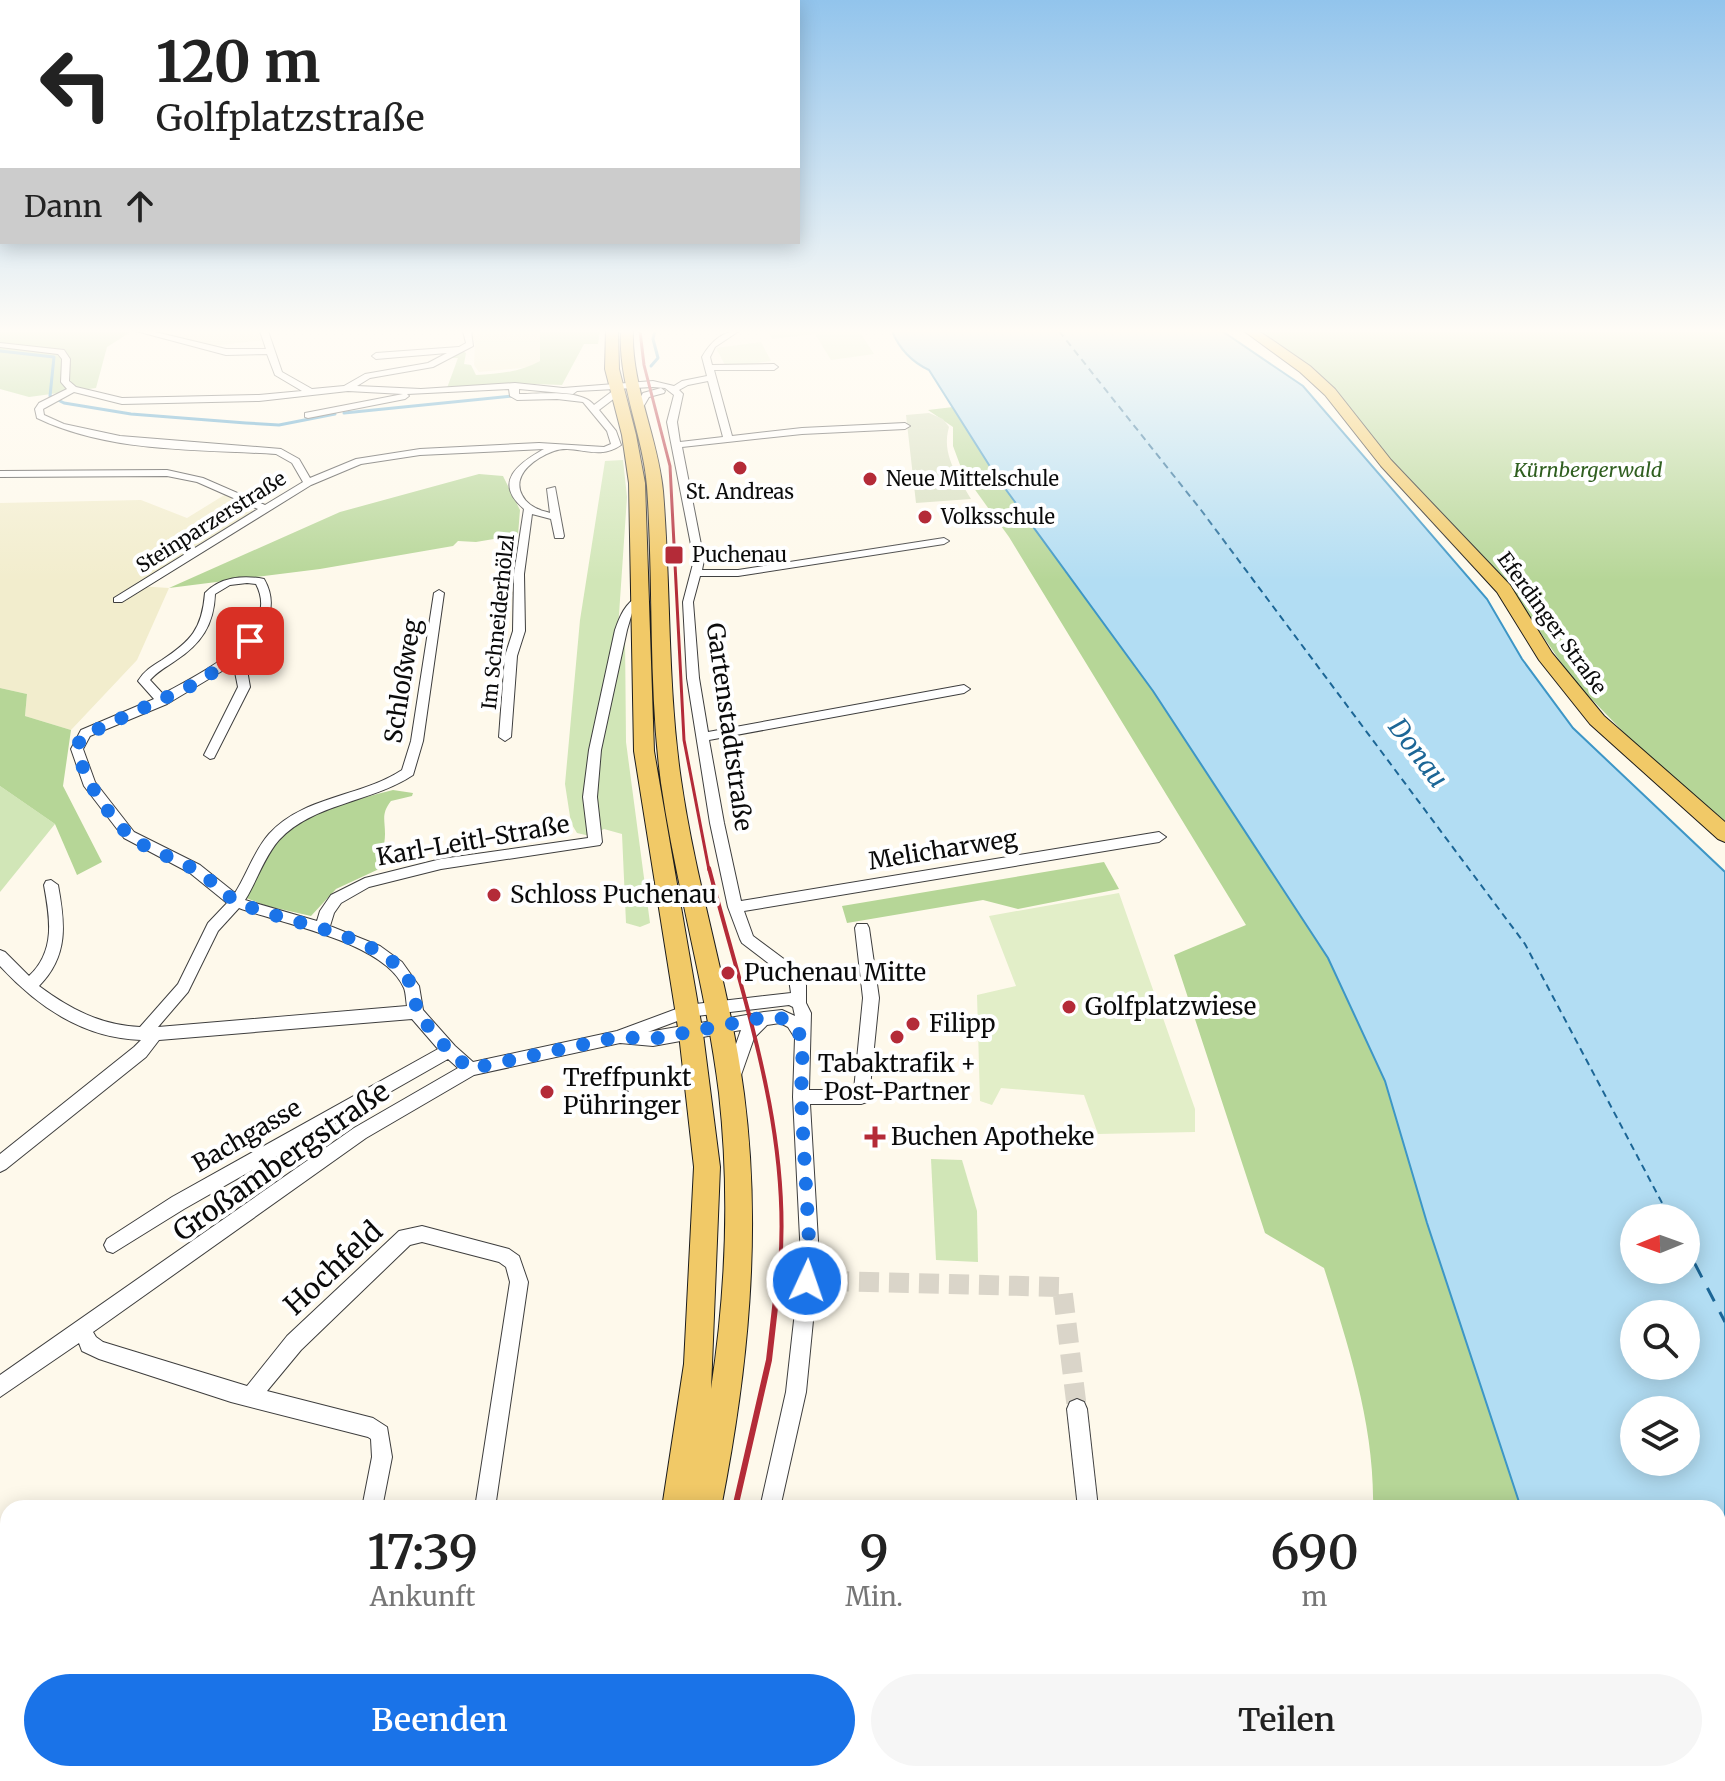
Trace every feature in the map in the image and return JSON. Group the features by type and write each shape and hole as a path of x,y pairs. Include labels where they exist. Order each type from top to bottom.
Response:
{"main road":[{"path":"628,414 639,507 641,696 646,764 703,1020 729,1087 741,1213 727,1390 706,1500"},
{"path":"637,414 646,433 656,507 663,700 670,777 703,1020 707,1217 699,1364 679,1500"},
{"name":"Eferdinger Straße","path":"1347,414 1379,455 1497,580 1545,656 1597,720 1725,834"}],"street":[{"path":"40,414 75,431 128,439 285,453 300,466 308,483"},
{"path":"308,415 312,414"},
{"path":"598,414 611,431 629,435"},
{"name":"Gartenstadtstraße","path":"673,414 676,445 699,554 688,602 693,678 701,737 735,907 750,943 795,975 799,985 798,1003 803,1013 801,1097 810,1258 796,1392 772,1500"},
{"path":"721,414 728,439"},
{"path":"676,445 905,426"},
{"name":"Steinparzerstraße","path":"118,600 308,483 359,461 387,455 552,448 608,450 616,445 611,431"},
{"name":"Im Schneiderhölzl","path":"552,448 524,464 516,479 519,497 528,510 556,516"},
{"path":"0,474 167,473 200,480 266,509"},
{"path":"552,489 559,536"},
{"name":"Im Schneiderhölzl","path":"505,737 511,656 519,631 519,574 528,510"},
{"path":"697,573 738,573 944,541"},
{"path":"163,701 144,681 148,674 183,652 200,636 209,618 210,593 215,586 260,581 266,601 263,617 250,641 227,663 163,701 81,737 77,749 89,783 129,835 195,869 236,902 322,929 382,954 400,967 416,997 416,1012 449,1051 470,1069"},
{"name":"Schloßweg","path":"236,902 275,835 331,802 384,786 408,772 419,730 439,593"},
{"name":"Karl-Leitl-Straße","path":"322,929 327,911 336,899 365,883 441,864 595,842 590,797 595,750 621,630 627,612 639,599"},
{"path":"210,755 244,687 241,670 227,663"},
{"path":"701,737 964,689"},
{"name":"Melicharweg","path":"735,907 1159,837"},
{"path":"29,986 43,972 59,941 51,885"},
{"path":"0,1164 140,1052 149,1034 183,988 213,927 236,902"},
{"path":"801,1097 861,1097 871,998 862,928"},
{"path":"0,956 41,999 81,1023 149,1034 416,1012"},
{"path":"703,1020 787,999 798,1003"},
{"path":"729,1087 747,1034 766,1017"},
{"path":"703,1020 788,1019 803,1039"},
{"name":"Großambergstraße","path":"618,1037 653,1039 703,1020"},
{"name":"Großambergstraße","path":"0,1387 360,1133 470,1069 703,1020"},
{"name":"Bachgasse","path":"113,1245 178,1203 449,1051"},
{"name":"Hochfeld","path":"251,1396 294,1343 405,1237 422,1234 503,1255 513,1262 519,1282 486,1500"},
{"path":"807,1281 829,1281"},
{"path":"83,1331 89,1344 99,1350 251,1396 373,1428 380,1434 382,1457 374,1500"},
{"path":"1077,1409 1087,1500"}],"shaded area":[{"path":"226,494 255,512 138,586 169,588 137,660 71,730 25,716 27,694 0,688 0,503 141,500 187,518"}],"green space":[{"path":"932,414 943,419 949,427 949,455 971,499 916,503 906,415"},
{"path":"934,414 957,414 996,476 1153,691 1328,958 1385,1081 1427,1223 1518,1500 1373,1500 1365,1416 1351,1356 1324,1268 1265,1233 1174,955 1246,925 1009,537 963,473 953,446 953,427"},
{"name":"Kürnbergerwald","path":"1354,414 1725,414 1725,821 1636,745 1573,680 1510,588 1382,450"},
{"path":"623,460 627,497 618,629 625,636 626,742 650,923 640,927 626,923 622,834 604,829 590,836 577,833 571,823 565,784 580,620 605,461"},
{"path":"479,474 503,476 520,510 518,535 476,542 458,541 453,546 320,569 169,588 340,512"},
{"path":"0,688 27,694 25,716 71,730 63,786 102,862 77,875 55,824 0,786"},
{"path":"0,786 55,824 0,892"},
{"path":"393,790 413,793 412,796 391,801 386,810 379,869 336,889 311,916 246,898 280,839 303,820 333,807"},
{"path":"1104,862 1119,889 1018,909 983,900 847,923 842,906"},
{"name":"Golfplatzwiese","path":"1119,893 1195,1109 1195,1132 1098,1134 1084,1095 1001,1088 992,1105 980,1101 977,995 1016,986 989,916"},
{"path":"931,1159 962,1160 977,1211 978,1262 936,1260"}],"water":[{"name":"Donau","path":"957,414 1327,414 1487,599 1522,659 1573,728 1725,872 1725,1500 1518,1500 1427,1223 1385,1081 1328,958 1153,691 996,476"}],"waterway":[{"path":"133,414 279,425 334,414"}],"ferry route":[{"path":"1125,414 1201,510 1525,944 1663,1204"},
{"path":"1700,1274 1725,1322"}],"tunnel":[{"path":"829,1281 1062,1287 1077,1409"}],"railway":[{"path":"657,414 670,466 684,740 709,870"},
{"path":"709,868 749,1015 771,1114 782,1215 780,1266"},
{"path":"737,1500 769,1360 780,1264"}],"place":[{"name":"St. Andreas","path":"740,468"},
{"name":"Neue Mittelschule","path":"870,479"},
{"name":"Volksschule","path":"925,517"},
{"name":"Puchenau","path":"674,555"},
{"name":"Schloss Puchenau","path":"494,895"},
{"name":"Puchenau Mitte","path":"728,973"},
{"name":"Golfplatzwiese","path":"1069,1007"},
{"name":"Filipp","path":"913,1024"},
{"name":"Tabaktrafik + Post-Partner","path":"897,1037"},
{"name":"Treffpunkt Pühringer","path":"547,1092"},
{"name":"Buchen Apotheke","path":"875,1137"}],"route":[{"path":"250,641 227,663 197,683 81,737 77,749 89,783 129,835 195,869 236,902 322,929 382,954 400,967 410,982 416,997 416,1012 449,1051 470,1069 618,1037 653,1039 691,1034 766,1017 782,1016 793,1022 803,1039 801,1097 810,1258 807,1281"}]}
